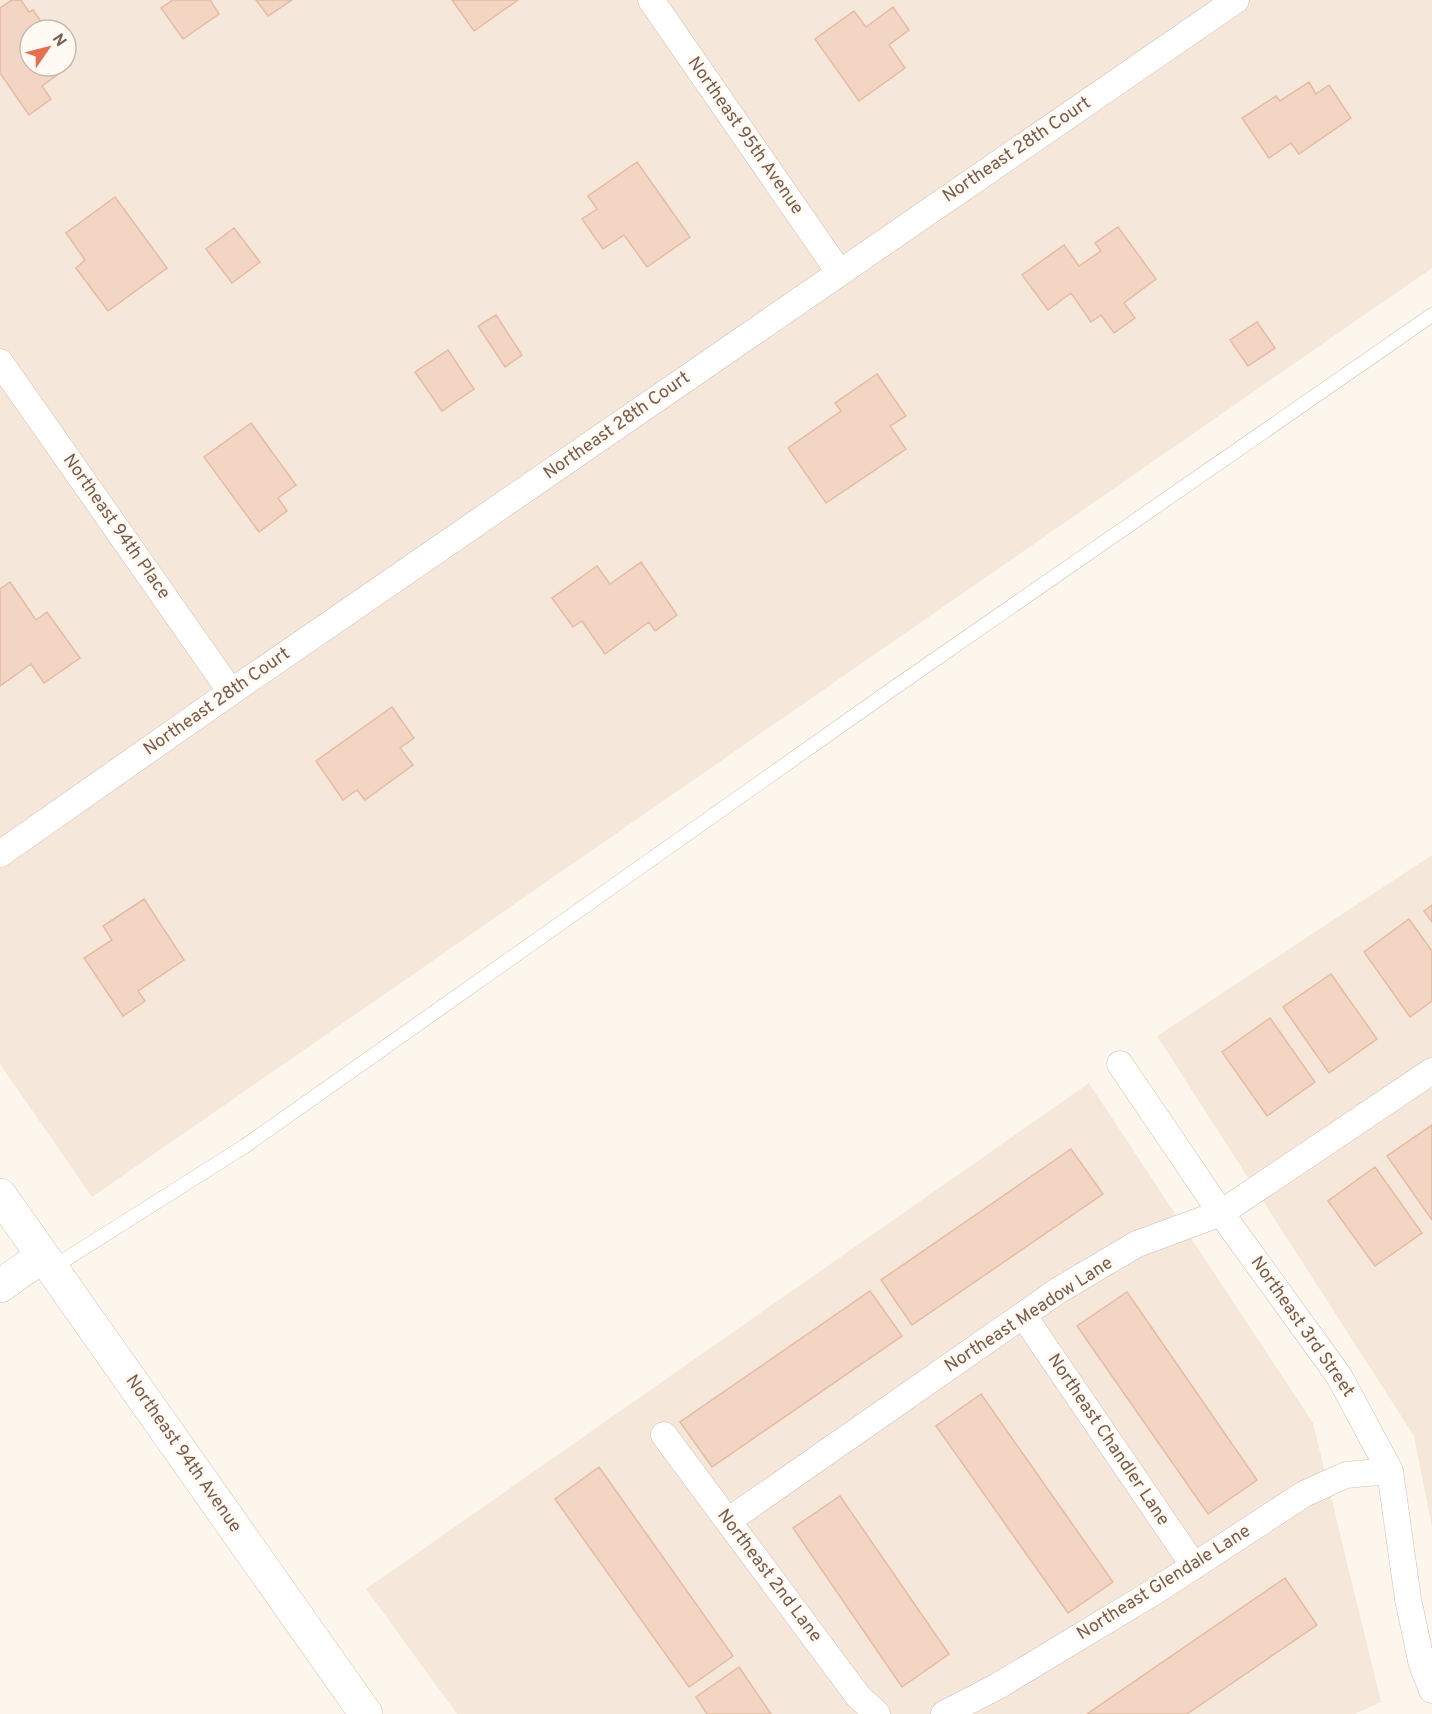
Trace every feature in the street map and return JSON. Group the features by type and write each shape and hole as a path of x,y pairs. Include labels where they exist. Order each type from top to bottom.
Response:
{"main road":[{"name":"Northeast 94th Avenue","path":"0,1196 366,1714"},
{"path":"0,1286 46,1263"}],"street":[{"name":"Northeast 95th Avenue","path":"651,0 839,272"},
{"name":"Northeast 28th Court","path":"0,855 231,692 1236,0"},
{"name":"Northeast 94th Place","path":"0,362 231,692"},
{"name":"Northeast 3rd Street","path":"1120,1064 1221,1213 1339,1377 1390,1471 1408,1599 1422,1665 1432,1689"},
{"name":"Northeast Meadow Lane","path":"728,1521 1059,1290 1137,1245 1221,1213 1432,1071"},
{"name":"Northeast Chandler Lane","path":"1023,1315 1194,1566"},
{"name":"Northeast 2nd Lane","path":"664,1435 858,1696 877,1714"},
{"name":"Northeast Glendale Lane","path":"944,1714 998,1686 1194,1566 1304,1494 1346,1475 1390,1471"}],"lane":[{"path":"46,1263 255,1139 910,676 1432,315"}],"shaded area":[{"path":"0,0 1432,0 1432,268 92,1197 0,1064"},
{"path":"1432,855 1432,1528 1414,1436 1157,1036"},
{"path":"1089,1083 1313,1423 1381,1702 1355,1714 457,1714 366,1589"}],"building":[{"path":"12,0 21,0 29,12 33,10 39,18 18,18 18,78 53,78 42,86 51,99 29,115 0,73 0,8"},
{"path":"173,0 210,0 219,14 183,39 161,8"},
{"path":"256,0 292,0 268,16"},
{"path":"452,0 518,0 474,31"},
{"path":"893,7 909,30 889,45 905,68 859,101 815,39 854,11 866,27"},
{"path":"1309,82 1316,94 1329,85 1351,118 1299,154 1291,143 1269,158 1242,118 1276,96 1280,101"},
{"path":"637,162 690,237 647,267 624,235 603,249 582,219 597,209 588,196"},
{"path":"115,197 167,268 108,311 76,268 85,260 66,233"},
{"path":"1118,227 1156,279 1124,303 1135,318 1114,333 1101,315 1091,322 1071,293 1048,310 1022,275 1064,245 1079,266 1101,251 1095,243"},
{"path":"234,228 260,262 232,283 206,249"},
{"path":"496,315 522,355 505,367 478,326"},
{"path":"1257,322 1275,348 1248,366 1230,340"},
{"path":"448,350 474,389 442,411 415,372"},
{"path":"877,374 906,416 890,426 906,449 826,503 788,448 841,411 835,403"},
{"path":"251,423 296,485 278,498 287,511 259,532 204,457"},
{"path":"641,562 677,615 655,631 649,622 605,654 582,621 573,627 552,598 597,566 610,584"},
{"path":"10,582 36,620 47,612 80,658 44,683 31,664 0,686 0,589"},
{"path":"392,707 414,738 400,748 413,765 365,800 357,790 343,800 316,761"},
{"path":"144,899 184,960 138,991 145,1001 123,1016 84,958 112,940 103,926"},
{"path":"1432,905 1432,922 1424,911"},
{"path":"1409,919 1432,951 1432,1001 1410,1017 1364,952"},
{"path":"1331,974 1377,1039 1329,1073 1283,1007"},
{"path":"1270,1018 1315,1082 1267,1116 1222,1052"},
{"path":"1432,1125 1432,1220 1387,1156"},
{"path":"1071,1149 1103,1194 912,1325 881,1280"},
{"path":"1375,1167 1422,1233 1375,1266 1328,1201"},
{"path":"870,1291 902,1336 712,1467 680,1422"},
{"path":"1127,1292 1257,1480 1208,1514 1077,1326"},
{"path":"981,1394 1113,1582 1068,1613 936,1426"},
{"path":"599,1467 733,1656 689,1687 555,1499"},
{"path":"840,1496 949,1654 902,1687 793,1528"},
{"path":"1285,1578 1317,1625 1187,1714 1087,1714"},
{"path":"739,1667 771,1714 707,1714 696,1697"}]}
